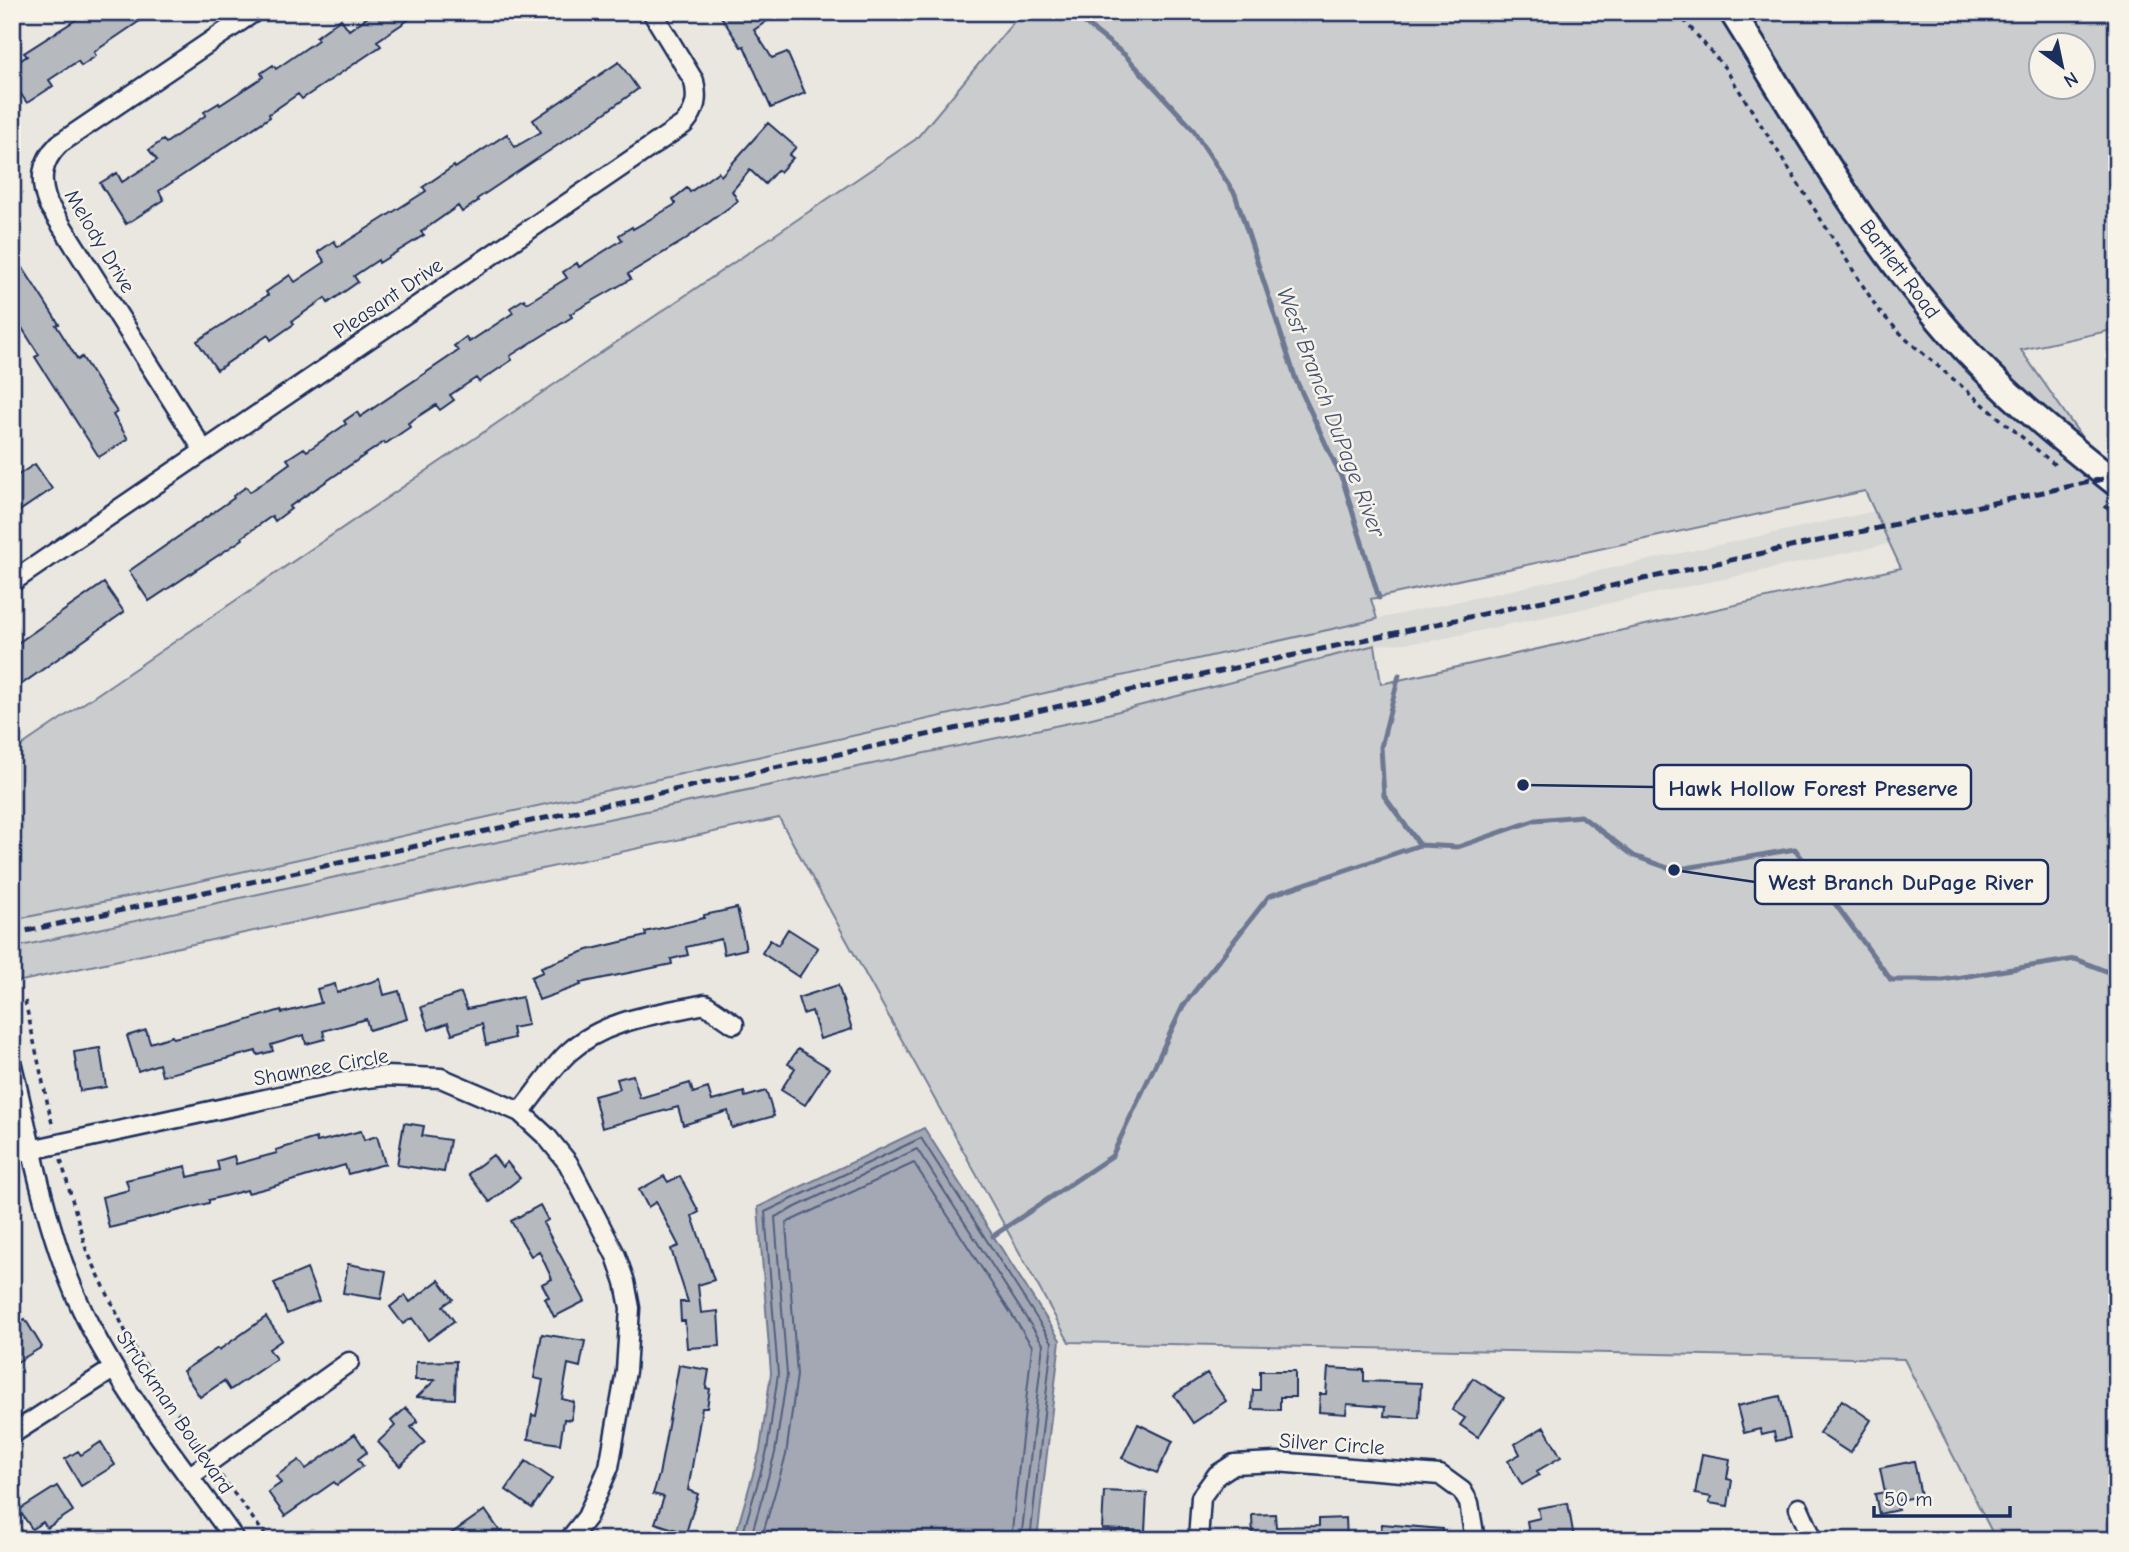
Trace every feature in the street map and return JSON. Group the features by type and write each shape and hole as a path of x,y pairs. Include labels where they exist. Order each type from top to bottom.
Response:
{"street":[{"name":"Melody Drive","path":"204,451 48,204 42,182 43,173 49,155 59,144 254,12"},
{"name":"Pleasant Drive","path":"12,582 684,124 695,108 694,81 652,12"},
{"name":"Bartlett Road","path":"1732,12 1867,228 1925,304 1978,363 2073,449 2111,495"},
{"path":"520,1112 567,1054 594,1034 618,1024 705,1004 734,1024"},
{"name":"Struckman Boulevard","path":"12,1065 52,1231 88,1323 113,1368 235,1540"},
{"name":"Shawnee Circle","path":"12,1154 358,1079 385,1076 441,1078 520,1112 557,1148 577,1177 616,1256 630,1308 626,1371 609,1467 587,1517 569,1540"},
{"path":"190,1476 349,1362"},
{"path":"12,1434 113,1368"},
{"name":"Silver Circle","path":"1198,1540 1200,1497 1225,1468 1250,1462 1440,1475 1462,1491 1469,1503 1475,1540"},
{"path":"1799,1508 1813,1540"}],"path":[{"path":"1677,12 1725,68 1880,312 1907,340 2055,465"},
{"path":"2111,495 2117,518"},
{"path":"25,1001 57,1144 86,1249 125,1331 210,1461 269,1540"}],"shaded area":[{"path":"1022,12 2117,12 2117,329 2021,350 2117,488 2117,1540 1996,1540 1904,1359 1069,1342 779,818 12,983 12,948 445,853 1088,719 1375,645 1381,684 1901,568 1865,491 1371,599 1377,619 142,894 12,920 12,752 916,139"},
{"path":"2055,472 1944,532 1431,641 1375,645 1088,719 445,853 12,948 12,920 142,894 1377,619"}],"water":[{"path":"924,1128 1060,1340 1037,1540 734,1540 760,1450 771,1373 758,1207"}],"building":[{"path":"84,12 153,12 94,52 96,56 81,66 78,61 49,80 53,86 27,103 12,81 12,66 27,56 24,53"},
{"path":"375,12 420,12 377,41 381,46 302,99 298,94 269,114 270,117 159,191 164,200 126,224 100,183 117,173 122,182 157,160 149,150 163,140 166,143 206,115 204,112 219,103 220,105 263,77 261,73 273,65 276,69 318,40 316,37 341,19 349,30"},
{"path":"718,12 780,12 754,30 772,58 787,52 805,93 771,108 744,46 741,47"},
{"path":"619,62 638,89 462,212 458,206 421,232 424,235 354,276 358,282 328,303 325,298 292,321 294,324 271,340 268,335 217,370 197,341 268,295 266,292 290,275 295,282 325,262 318,252 334,241 338,247 426,191 423,187 454,166 455,168 507,134 515,147 541,132 533,120"},
{"path":"768,123 796,147 789,155 793,158 765,184 750,170 732,191 738,201 683,241 628,274 631,279 570,314 572,317 510,356 512,360 479,382 476,378 450,395 454,400 440,410 436,405 408,423 410,427 289,507 291,509 275,521 272,516 242,537 243,539 149,601 129,571 246,487 250,492 290,463 287,459 304,448 307,451 346,424 344,421 357,412 360,417 458,351 454,346 466,337 469,342 513,313 510,308 524,299 527,303 567,278 563,272 577,263 579,267 622,240 619,235 676,204 673,199 687,188 690,192 718,172 721,176"},
{"path":"12,251 59,324 56,325 78,360 82,357 117,412 113,415 128,439 99,457 35,357 39,355 12,312"},
{"path":"35,464 52,489 12,516 12,479"},
{"path":"104,583 124,612 12,691 12,647"},
{"path":"737,908 746,949 724,954 721,939 686,947 688,955 671,959 672,964 580,983 581,985 539,1000 531,977 543,972 541,967 588,950 646,936 645,932"},
{"path":"788,929 818,948 799,977 762,953 770,940 778,945"},
{"path":"380,979 384,995 399,991 407,1019 369,1030 366,1019 323,1031 325,1039 306,1044 304,1035 271,1045 273,1051 258,1055 256,1051 162,1076 159,1064 138,1071 127,1036 146,1030 150,1043 172,1036 173,1038 229,1026 281,1010 282,1013 321,1003 317,989 335,984 337,993"},
{"path":"838,985 852,1029 820,1039 812,1011 803,1014 798,998"},
{"path":"461,993 467,1009 522,997 528,1025 512,1028 514,1038 486,1045 482,1024 452,1034 448,1023 429,1030 421,1007"},
{"path":"100,1048 106,1087 80,1091 74,1052"},
{"path":"798,1049 829,1068 805,1105 781,1090 795,1068 788,1064"},
{"path":"633,1075 640,1098 690,1083 693,1093 708,1088 712,1101 744,1092 745,1097 766,1091 774,1116 732,1128 728,1111 683,1125 678,1107 602,1128 594,1096 620,1089 617,1079"},
{"path":"404,1123 424,1126 422,1136 450,1140 444,1172 397,1165"},
{"path":"361,1131 364,1140 377,1136 385,1164 348,1174 345,1165 271,1187 248,1193 247,1190 209,1200 209,1203 109,1228 102,1197 129,1190 126,1180 186,1166 188,1177 219,1170 217,1161 234,1156 236,1164 277,1153 276,1150 316,1138 317,1142"},
{"path":"493,1155 502,1167 507,1162 520,1178 490,1202 468,1174"},
{"path":"664,1176 668,1182 680,1176 699,1212 692,1216 714,1280 698,1285 701,1313 718,1311 720,1346 687,1348 680,1302 688,1302 671,1249 679,1246 656,1202 648,1207 639,1190"},
{"path":"540,1205 548,1220 543,1223 585,1301 554,1317 545,1298 549,1297 542,1284 552,1279 539,1251 531,1256 511,1221"},
{"path":"348,1264 386,1271 381,1299 343,1293"},
{"path":"307,1269 319,1301 287,1314 274,1283"},
{"path":"439,1280 453,1299 443,1306 454,1321 428,1340 412,1318 403,1324 390,1307 405,1295 410,1302"},
{"path":"266,1317 282,1340 269,1349 276,1359 230,1390 224,1381 200,1397 183,1371"},
{"path":"25,1319 42,1347 12,1365 12,1327"},
{"path":"542,1334 585,1341 580,1367 568,1364 562,1399 574,1402 571,1420 564,1419 560,1444 528,1439 543,1380 534,1378"},
{"path":"456,1361 455,1399 417,1397 435,1380 415,1380 416,1362"},
{"path":"679,1365 709,1370 706,1388 710,1389 707,1408 702,1408 688,1490 698,1494 686,1533 655,1523 664,1497 653,1494 659,1475"},
{"path":"1328,1368 1364,1370 1364,1381 1421,1383 1419,1418 1384,1416 1385,1407 1347,1404 1346,1414 1319,1412 1320,1394 1326,1394"},
{"path":"1260,1371 1295,1371 1295,1397 1280,1397 1280,1410 1252,1409 1253,1390 1260,1390"},
{"path":"1207,1373 1226,1401 1193,1423 1174,1395"},
{"path":"1473,1378 1504,1398 1478,1437 1460,1425 1465,1418 1452,1410"},
{"path":"1780,1396 1790,1438 1776,1441 1774,1432 1762,1435 1760,1429 1744,1433 1737,1406"},
{"path":"1842,1400 1871,1420 1850,1453 1819,1433"},
{"path":"406,1408 418,1421 411,1427 425,1442 400,1466 378,1442 395,1426 391,1421"},
{"path":"1138,1424 1173,1441 1157,1473 1122,1458"},
{"path":"1544,1427 1561,1457 1537,1471 1539,1475 1522,1485 1508,1461 1520,1454 1515,1444"},
{"path":"355,1434 367,1452 358,1459 363,1466 337,1485 334,1482 285,1516 268,1492 281,1483 276,1476 299,1460 306,1469"},
{"path":"101,1442 115,1465 81,1486 65,1459 78,1451 81,1455"},
{"path":"1702,1454 1730,1459 1727,1479 1732,1480 1728,1506 1709,1503 1711,1497 1695,1494"},
{"path":"526,1461 552,1479 532,1508 506,1490"},
{"path":"1914,1461 1921,1496 1896,1501 1898,1510 1879,1514 1875,1494 1885,1492 1880,1468"},
{"path":"57,1486 73,1511 47,1528 43,1522 32,1529 19,1510"},
{"path":"1104,1491 1147,1493 1145,1531 1102,1529"},
{"path":"1568,1503 1574,1538 1530,1540 1527,1521 1540,1518 1538,1508"},
{"path":"485,1510 506,1540 442,1540"},
{"path":"1275,1514 1276,1527 1319,1526 1319,1519 1346,1518 1347,1540 1253,1540 1252,1515"},
{"path":"1382,1524 1442,1529 1442,1540 1380,1540"}],"waterway":[{"name":"West Branch DuPage River","path":"1071,12 1125,55 1192,128 1235,194 1296,380 1343,481 1379,598"},
{"name":"West Branch DuPage River","path":"1399,675 1381,747 1384,796 1420,845 1458,847 1536,820 1581,816 1634,856 1674,870 1795,849 1891,980 1943,980 2075,959 2111,973 2114,1025 2117,1028"},
{"path":"993,1236 1112,1156 1183,1006 1269,896 1420,845"}],"railway":[{"path":"12,934 2117,476"}],"place":[{"name":"Hawk Hollow Forest Preserve","path":"1523,785"},
{"name":"West Branch DuPage River","path":"1674,870"}]}
